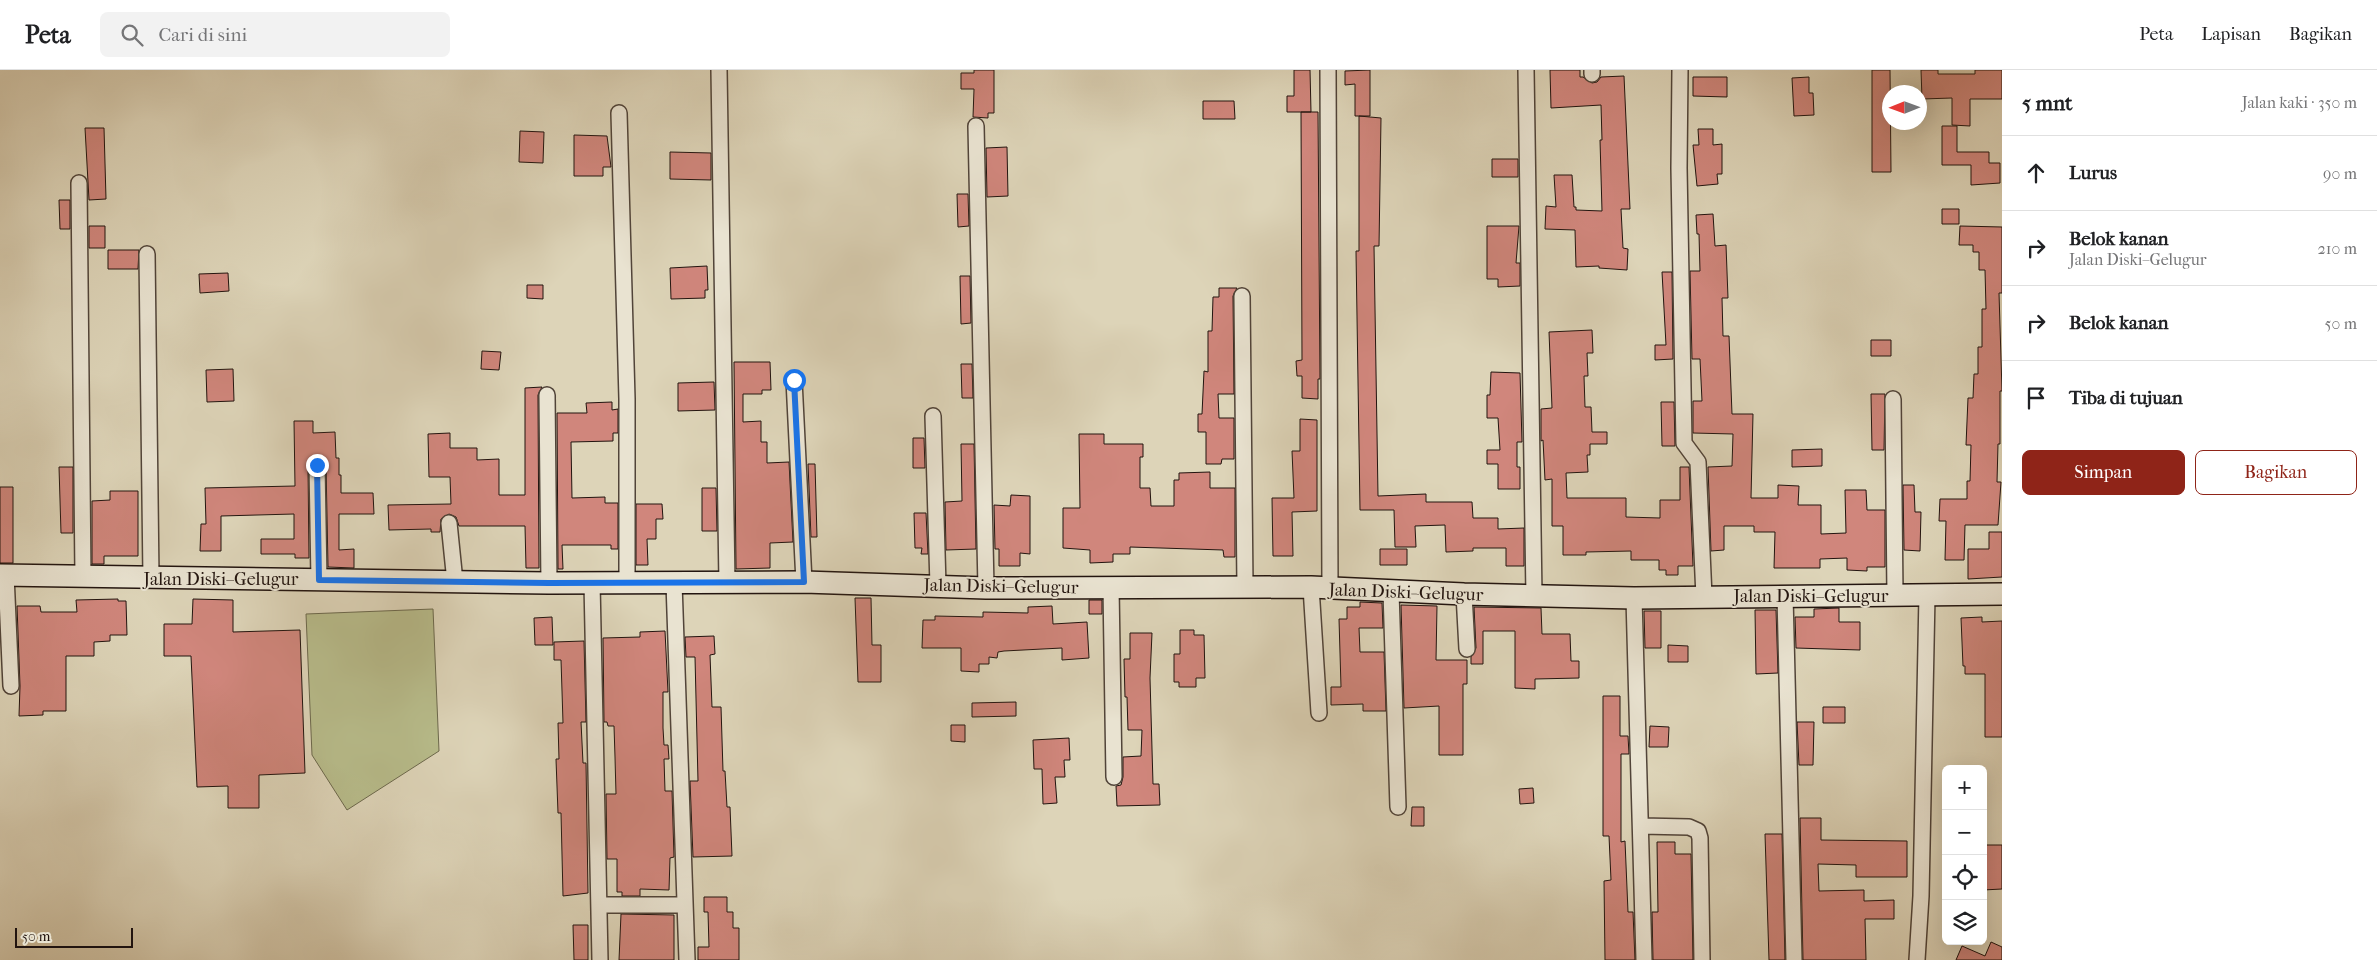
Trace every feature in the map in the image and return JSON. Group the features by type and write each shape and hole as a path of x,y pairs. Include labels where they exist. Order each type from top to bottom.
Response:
{"main road":[{"name":"Jalan Diski–Gelugur","path":"3,575 549,583 804,582 986,588 1321,588 1391,592 1634,598 2002,594"}],"street":[{"path":"719,70 727,583"},
{"path":"1319,713 1328,70"},
{"path":"1526,70 1534,596"},
{"path":"1680,70 1684,443 1698,462 1704,597"},
{"path":"618,113 627,399 628,583"},
{"path":"976,126 986,588"},
{"path":"79,183 83,577"},
{"path":"147,254 151,578"},
{"path":"1242,296 1245,588"},
{"path":"794,380 804,582"},
{"path":"547,395 549,583"},
{"path":"1893,399 1895,596"},
{"path":"933,416 938,586"},
{"path":"317,465 319,580"},
{"path":"449,523 454,582"},
{"path":"3,575 11,686"},
{"path":"592,583 600,960"},
{"path":"674,583 687,960"},
{"path":"1111,588 1114,777"},
{"path":"1391,592 1398,807"},
{"path":"1464,594 1468,649"},
{"path":"1917,960 1921,896 1927,595"},
{"path":"1785,596 1794,960"},
{"path":"1634,598 1644,960"},
{"path":"1641,826 1689,827 1698,831 1700,838 1702,960"},
{"path":"599,905 685,905"}],"green space":[{"path":"433,609 439,751 347,810 312,755 306,614"}],"building":[{"path":"974,70 994,70 994,113 988,113 988,118 973,117 974,89 961,89 961,73 974,73"},
{"path":"1294,70 1310,70 1311,112 1287,112 1287,96 1294,96"},
{"path":"1370,70 1370,116 1355,116 1355,84 1345,85 1345,71"},
{"path":"1550,70 1580,70 1580,77 1592,83 1597,82 1601,77 1624,76 1630,209 1621,209 1623,248 1628,249 1627,270 1599,268 1599,266 1576,267 1575,230 1545,229 1546,206 1556,207 1554,175 1572,175 1574,207 1576,207 1576,210 1602,211 1601,105 1551,108"},
{"path":"1872,70 1890,70 1890,85 1882,85 1882,130 1891,130 1891,172 1872,172"},
{"path":"1921,70 1938,70 1938,74 1975,74 1975,70 2002,70 2002,99 1970,99 1970,126 1952,125 1952,98 1927,99 1927,85 1922,85"},
{"path":"1693,77 1727,77 1727,97 1693,96"},
{"path":"1809,77 1809,93 1813,93 1814,115 1794,116 1792,78"},
{"path":"1203,101 1234,101 1235,119 1203,119"},
{"path":"1301,112 1318,112 1320,379 1318,379 1318,399 1302,398 1302,376 1297,376 1296,361 1302,360"},
{"path":"1359,116 1381,118 1379,246 1374,246 1378,496 1426,494 1426,502 1472,502 1473,518 1498,518 1498,529 1524,528 1524,566 1506,566 1506,548 1473,548 1473,551 1446,552 1445,525 1415,526 1416,547 1395,547 1394,510 1360,510 1356,251 1359,251"},
{"path":"1942,126 1957,126 1957,152 1989,152 1989,163 2000,163 2000,183 1971,185 1971,165 1942,165"},
{"path":"85,128 104,128 106,199 89,200"},
{"path":"1698,129 1713,129 1713,145 1722,144 1722,174 1717,174 1718,184 1697,186 1693,145 1699,145"},
{"path":"520,131 544,132 543,163 519,162"},
{"path":"574,135 607,136 611,167 603,167 603,176 574,176"},
{"path":"1007,147 1008,196 987,197 986,148"},
{"path":"670,152 711,153 711,180 670,179"},
{"path":"1492,159 1518,159 1518,177 1492,177"},
{"path":"957,194 968,194 969,226 958,227"},
{"path":"59,200 70,200 70,229 60,229"},
{"path":"1942,209 1959,209 1959,224 1942,224"},
{"path":"1713,214 1715,246 1726,245 1728,298 1722,298 1723,336 1729,336 1732,414 1753,414 1751,498 1778,498 1778,485 1799,486 1798,505 1821,505 1821,534 1846,533 1845,490 1866,490 1867,510 1885,510 1885,567 1867,567 1867,571 1847,570 1847,558 1820,559 1820,568 1774,568 1775,532 1754,532 1754,526 1724,526 1724,550 1711,551 1708,467 1732,466 1733,434 1693,433 1693,401 1702,401 1700,359 1692,359 1690,271 1700,271 1699,234 1697,234 1696,215"},
{"path":"89,226 105,226 105,248 89,248"},
{"path":"1487,226 1519,226 1516,263 1520,263 1520,286 1498,287 1498,279 1487,279"},
{"path":"1960,226 2002,227 2002,293 1999,293 2002,391 2000,391 2000,444 1998,444 1997,482 2001,482 1998,525 1965,525 1964,560 1945,560 1946,521 1939,521 1940,499 1967,499 1967,481 1970,481 1971,445 1966,445 1968,398 1973,398 1974,374 1978,374 1978,347 1982,347 1982,309 1986,309 1985,270 1979,270 1979,252 1973,252 1973,245 1959,245"},
{"path":"108,250 139,250 138,269 108,269"},
{"path":"707,266 708,290 705,290 705,298 671,299 670,268"},
{"path":"1662,272 1672,272 1673,359 1655,360 1655,345 1666,345"},
{"path":"228,273 229,291 200,293 199,274"},
{"path":"960,276 970,276 971,323 961,324"},
{"path":"527,285 543,285 543,299 527,298"},
{"path":"1219,288 1237,288 1233,296 1234,394 1218,394 1219,418 1234,418 1234,459 1222,459 1221,464 1206,464 1206,432 1198,432 1198,414 1202,414 1204,371 1208,372 1208,331 1212,331 1213,297 1219,297"},
{"path":"1592,330 1593,353 1587,353 1588,376 1584,376 1585,407 1591,407 1592,432 1607,432 1607,444 1590,444 1590,455 1587,455 1588,472 1566,473 1567,498 1626,498 1626,517 1660,518 1660,500 1680,500 1680,467 1689,467 1693,566 1678,566 1678,575 1666,575 1666,570 1659,570 1659,560 1631,560 1631,551 1586,552 1586,555 1563,555 1563,526 1552,526 1552,479 1545,480 1543,440 1541,441 1541,409 1552,408 1549,332"},
{"path":"1871,340 1891,340 1891,356 1871,356"},
{"path":"482,351 501,352 499,370 481,369"},
{"path":"734,362 770,362 771,390 762,390 762,394 743,394 743,422 761,421 761,442 767,442 767,463 789,462 793,542 770,543 770,568 736,569"},
{"path":"961,364 972,364 973,398 962,398"},
{"path":"233,369 234,401 207,402 206,370"},
{"path":"1491,372 1520,373 1522,442 1517,442 1517,467 1520,467 1520,489 1498,489 1498,464 1487,464 1487,450 1500,450 1498,418 1487,418 1487,395 1490,395"},
{"path":"714,382 715,410 678,411 678,383"},
{"path":"542,387 538,395 539,568 526,568 525,526 459,526 456,517 449,514 441,519 440,532 431,532 431,529 389,530 388,505 451,504 450,477 429,477 428,434 450,433 450,448 477,448 477,460 499,459 499,495 525,495 525,388"},
{"path":"1871,394 1885,394 1884,450 1872,450"},
{"path":"612,402 612,410 618,409 618,433 613,433 613,441 571,442 572,498 605,497 605,503 618,503 618,549 611,549 611,545 562,545 563,569 558,569 557,413 587,413 586,403"},
{"path":"1661,402 1674,402 1675,446 1662,446"},
{"path":"1300,419 1317,420 1317,511 1292,512 1293,556 1273,556 1272,498 1294,498 1292,451 1300,451"},
{"path":"294,421 313,421 313,433 335,432 336,458 339,458 339,475 341,475 341,493 373,493 374,514 339,514 339,550 354,549 354,568 328,567 326,465 325,460 317,456 312,457 308,465 309,558 295,558 295,554 261,554 261,539 294,539 294,514 221,516 221,551 200,551 201,524 206,524 205,488 295,486"},
{"path":"1079,434 1104,434 1104,444 1143,444 1143,457 1140,457 1140,488 1150,488 1151,506 1174,506 1174,480 1179,480 1179,473 1210,472 1210,488 1235,488 1235,557 1224,557 1223,550 1130,547 1130,554 1113,554 1113,562 1090,563 1090,550 1063,548 1063,508 1080,508"},
{"path":"913,438 924,438 925,468 913,468"},
{"path":"961,444 974,444 976,549 946,550 945,502 962,501"},
{"path":"1822,449 1822,466 1792,467 1792,450"},
{"path":"808,464 815,464 817,537 811,537"},
{"path":"59,467 73,467 73,533 61,533"},
{"path":"1903,485 1914,485 1915,512 1921,512 1920,551 1904,550"},
{"path":"0,487 13,487 13,563 0,563"},
{"path":"702,488 716,488 717,531 702,531"},
{"path":"110,491 138,491 138,556 104,556 104,564 92,564 92,501 110,500"},
{"path":"1011,495 1030,496 1030,554 1020,553 1020,566 999,566 999,549 995,549 994,505 1010,506"},
{"path":"636,504 662,504 663,519 656,519 656,539 647,539 648,565 636,565"},
{"path":"914,513 926,513 928,554 921,554 922,548 915,548"},
{"path":"1989,532 2002,532 2002,577 1968,579 1968,549 1989,549"},
{"path":"1380,549 1407,549 1407,565 1380,565"},
{"path":"855,598 871,598 872,645 881,645 881,682 858,682"},
{"path":"118,599 118,601 126,601 127,635 110,635 110,641 94,642 94,656 66,656 66,711 43,711 43,715 19,716 20,686 17,606 40,606 41,612 77,612 76,600"},
{"path":"193,599 233,600 233,632 300,630 305,773 259,775 259,808 228,808 228,786 197,787 191,656 164,656 164,624 192,624"},
{"path":"1089,600 1102,600 1102,614 1089,614"},
{"path":"1360,602 1382,603 1383,628 1359,628 1360,652 1384,652 1386,711 1363,711 1363,704 1331,705 1331,687 1341,687 1339,619 1347,619 1347,607 1360,607"},
{"path":"1401,605 1437,606 1436,660 1467,660 1467,684 1463,684 1463,755 1439,755 1439,706 1404,708"},
{"path":"1052,606 1053,624 1087,622 1089,658 1062,660 1062,648 1004,651 998,652 997,658 989,657 989,664 979,664 979,672 961,671 961,648 922,648 923,620 935,620 935,616 983,617 983,612 1028,613 1028,607"},
{"path":"1474,607 1541,608 1542,634 1570,634 1571,661 1579,661 1579,678 1535,679 1535,689 1515,688 1515,631 1483,631 1483,664 1471,664 1471,657 1476,648"},
{"path":"1839,608 1839,622 1860,622 1860,650 1796,648 1795,617 1814,617 1814,609"},
{"path":"1755,610 1776,610 1778,673 1756,674"},
{"path":"1644,611 1661,611 1661,648 1645,648"},
{"path":"552,617 553,645 535,645 534,618"},
{"path":"1982,617 1982,622 2002,621 2002,737 1985,737 1985,674 1965,674 1965,666 1963,666 1961,618"},
{"path":"1180,630 1194,630 1194,635 1204,635 1205,678 1196,678 1196,687 1179,687 1179,682 1174,682 1174,654 1180,654"},
{"path":"665,631 668,692 663,692 663,728 664,745 668,745 669,759 664,759 665,791 672,791 674,857 670,858 669,890 640,889 640,896 622,896 622,892 617,892 617,859 607,859 606,794 616,794 614,726 608,726 607,722 604,722 603,638 640,637 640,632"},
{"path":"1130,633 1152,633 1150,678 1153,784 1159,784 1160,805 1117,806 1116,786 1121,785 1123,777 1123,757 1141,756 1142,730 1128,730 1127,697 1125,697 1124,659 1130,659"},
{"path":"714,636 715,654 710,655 712,707 721,707 723,771 725,771 727,807 730,807 732,856 693,857 690,781 698,781 695,657 686,657 685,637"},
{"path":"584,641 586,722 581,722 583,763 586,763 588,893 563,896 561,813 558,813 556,759 559,759 558,723 563,723 561,660 554,660 554,642"},
{"path":"1668,645 1688,646 1688,662 1668,662"},
{"path":"1603,696 1620,696 1620,736 1628,736 1629,754 1621,754 1621,842 1625,841 1628,912 1633,912 1635,960 1605,960 1604,881 1611,880 1609,836 1603,836"},
{"path":"1016,702 1016,716 972,717 972,703"},
{"path":"1823,707 1845,707 1845,723 1823,723"},
{"path":"1797,722 1814,722 1813,765 1799,765"},
{"path":"951,725 965,725 965,742 951,741"},
{"path":"1650,726 1669,727 1668,747 1649,747"},
{"path":"1069,738 1070,760 1064,760 1065,777 1055,777 1057,803 1043,804 1042,769 1034,769 1033,740"},
{"path":"1533,788 1534,803 1520,804 1519,789"},
{"path":"1412,807 1424,807 1424,826 1411,826"},
{"path":"1800,818 1821,818 1821,840 1907,841 1907,877 1856,877 1856,865 1818,864 1819,891 1864,890 1864,901 1894,900 1894,919 1865,919 1866,960 1803,960"},
{"path":"1765,834 1782,834 1785,960 1769,960"},
{"path":"1657,842 1675,842 1675,854 1691,854 1693,960 1653,960 1652,912 1658,912"},
{"path":"1987,845 2002,845 2002,889 1987,890"},
{"path":"704,897 727,897 727,912 733,912 733,928 739,928 739,960 698,960 698,947 709,947 708,912 704,912"},
{"path":"621,914 674,915 674,960 619,960"},
{"path":"573,925 588,925 588,960 574,960"},
{"path":"1991,942 2002,947 2002,960 1956,960 1962,946 1985,956"}],"route":[{"path":"317,465 319,580 549,583 804,582 794,380"}]}
